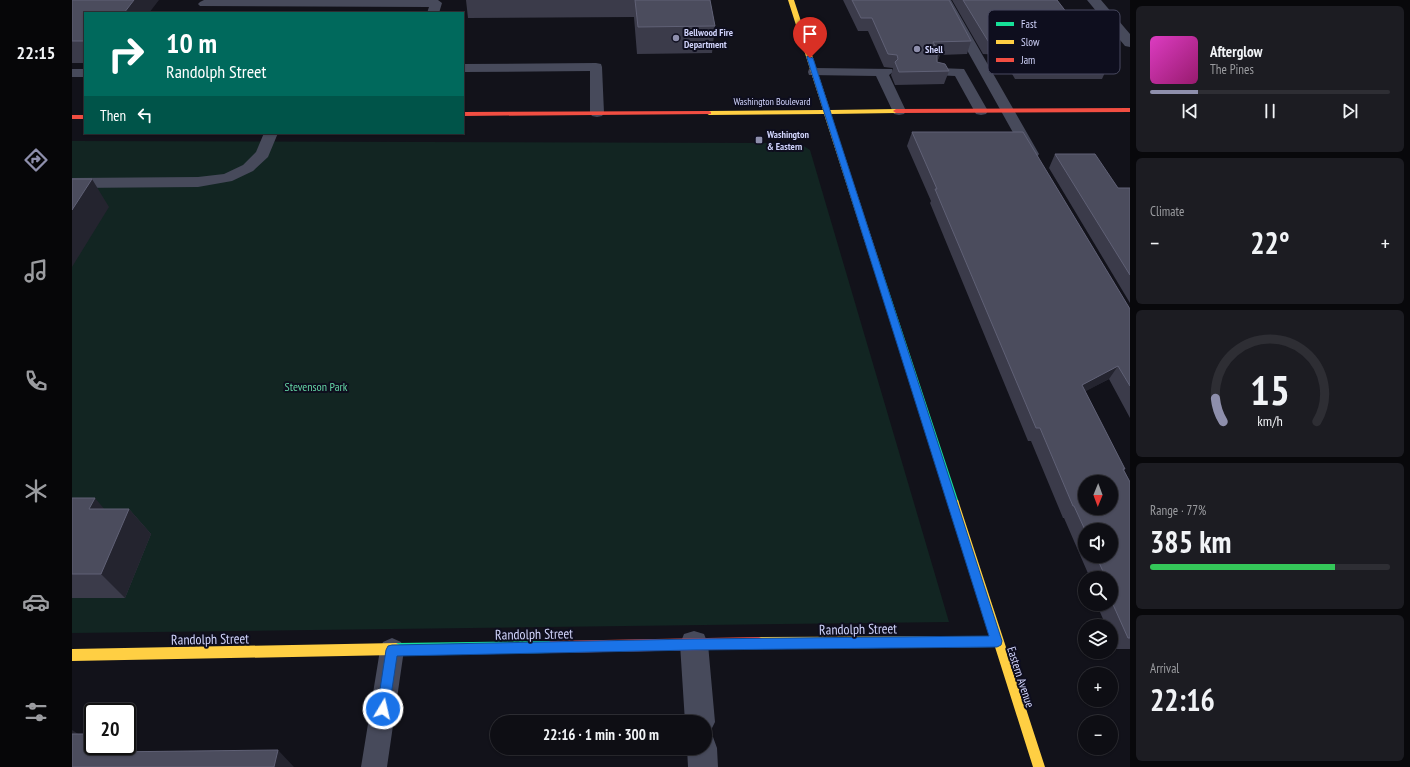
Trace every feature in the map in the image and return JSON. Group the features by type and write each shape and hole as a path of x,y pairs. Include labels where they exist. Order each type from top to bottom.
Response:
{"street":[{"name":"Eastern Avenue","path":"791,0 1038,767"},
{"path":"1094,0 1102,10"},
{"path":"1120,31 1130,43"},
{"name":"Washington Boulevard","path":"464,114 1130,110"},
{"path":"72,117 84,117"},
{"name":"Randolph Street","path":"72,655 694,644 997,641"},
{"path":"694,644 699,715"},
{"path":"702,755 703,767"}],"lane":[{"path":"945,0 1006,111 1038,165"},
{"path":"203,6 436,3 433,12"},
{"path":"464,68 596,67 597,113"},
{"path":"814,72 884,72 899,111"},
{"path":"938,72 959,72 981,111"},
{"path":"72,73 84,73"},
{"path":"72,183 198,182 227,178 248,168 263,154 272,134"},
{"path":"374,767 392,650"}],"green space":[{"name":"Stevenson Park","path":"72,141 799,143 810,150 949,622 72,633"}],"building":[{"path":"72,0 134,0 125,12 84,12 84,41 72,41"},
{"path":"635,0 710,0 715,26 638,27"},
{"path":"852,0 949,0 971,41 933,42 940,54 937,55 937,62 945,64 949,71 899,72 895,62 898,59 897,55 888,54 872,18 861,18"},
{"path":"963,0 1057,0 1065,10 988,10 988,41"},
{"path":"912,132 1023,132 1130,309 1130,386 1118,366 1082,385 1125,469 1123,469 1130,482 1130,638 1128,638 1116,611 1118,611 1118,571 1103,571 1099,563 1118,563 1118,523 1082,523 1078,515 1118,515 1118,475 1078,475 1078,515 1040,428 1036,428 935,189 937,189"},
{"path":"1055,154 1095,154 1118,188 1130,188 1130,275"},
{"path":"72,179 92,179 72,210"},
{"path":"72,498 95,498 89,509 129,509 101,574 72,574"},
{"path":"72,734 84,734 84,755 136,755 136,752 278,750 274,767 72,767"}],"traffic: fast":[{"path":"875,261 954,503"},
{"path":"396,649 551,647"}],"traffic: slow":[{"path":"791,0 875,261"},
{"path":"709,113 896,111"},
{"path":"954,503 1039,767"},
{"path":"759,643 997,641"},
{"path":"72,655 396,649"}],"traffic: jam":[{"path":"896,111 1130,110"},
{"path":"464,114 709,113"},
{"path":"72,117 84,117"},
{"path":"551,647 759,643"}],"place":[{"name":"Bellwood Fire Department","path":"676,38"},
{"name":"Shell","path":"917,49"},
{"name":"Washington & Eastern","path":"759,140"}],"route":[{"path":"383,709 392,650 694,644 997,641 810,58"}]}
